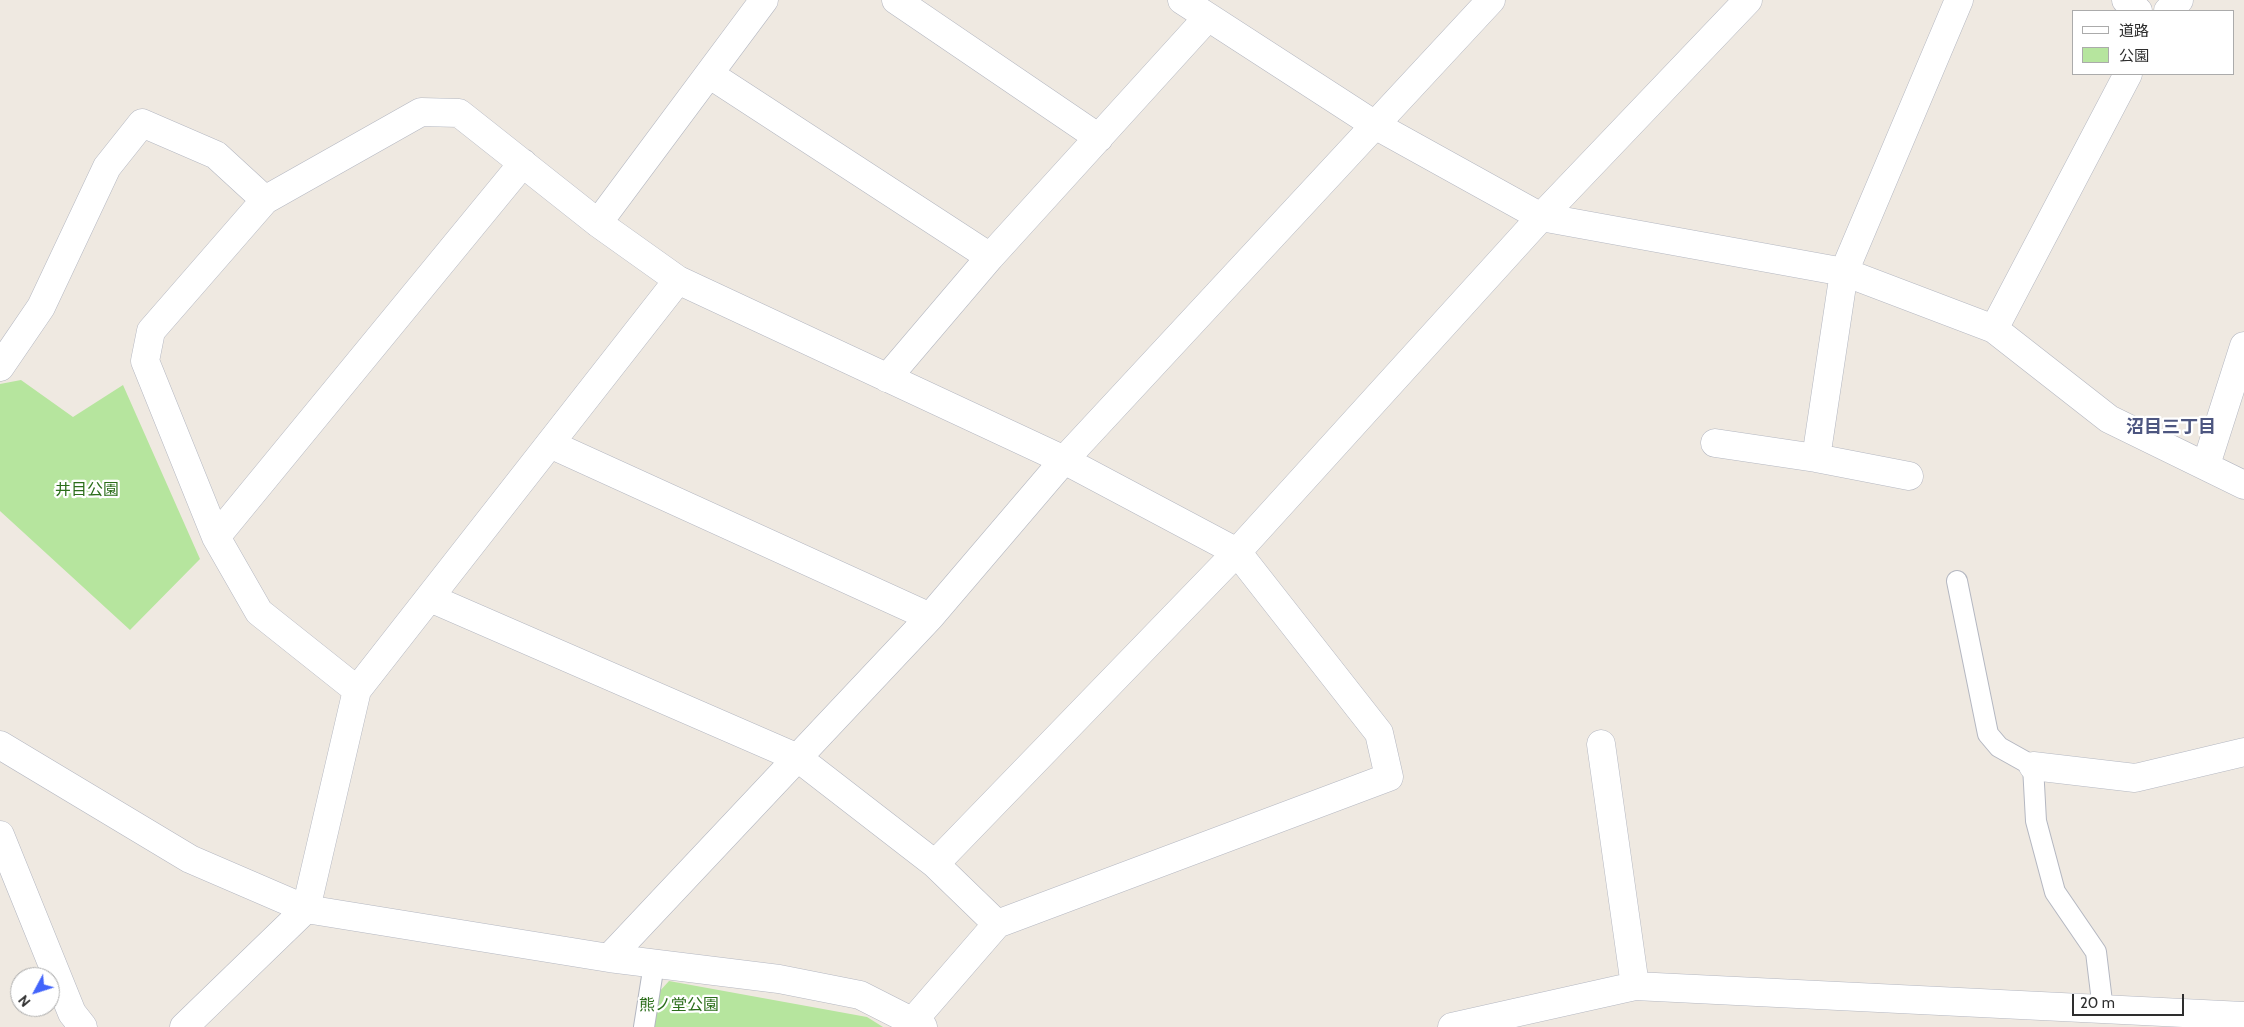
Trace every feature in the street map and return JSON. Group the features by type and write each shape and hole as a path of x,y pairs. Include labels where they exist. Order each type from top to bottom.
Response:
{"street":[{"path":"598,224 764,0"},
{"path":"896,0 1099,138"},
{"path":"1182,0 1375,125 1541,217 1844,272 1994,329 2109,419 2244,485"},
{"path":"609,958 930,617 1064,460 1491,0"},
{"path":"935,864 1237,552 1541,217 1748,0"},
{"path":"1816,458 1844,272 1959,0"},
{"path":"2126,0 2137,10"},
{"path":"2169,10 2179,0"},
{"path":"887,378 990,256 1208,17"},
{"path":"709,74 990,256"},
{"path":"1994,329 2127,75"},
{"path":"0,745 190,859 306,909 609,958 779,979 860,995 918,1024 997,924 1389,777 1379,732 1237,552 1064,460 678,280 598,224 523,162 459,113 421,112 265,200 151,331 145,361 216,537 259,612 357,690"},
{"path":"0,366 42,307 107,167 142,123 216,155 265,200"},
{"path":"216,537 523,162"},
{"path":"184,1027 306,909 357,690 678,280"},
{"path":"2206,465 2244,346"},
{"path":"1715,443 1816,458 1909,476"},
{"path":"550,444 930,617"},
{"path":"430,598 798,758 935,864 997,924"},
{"path":"1601,744 1635,986"},
{"path":"2034,766 2134,778 2244,752"},
{"path":"0,836 72,1013 83,1027"},
{"path":"1452,1027 1635,986 2244,1016"}],"lane":[{"path":"1957,581 1988,734 1999,747 2034,766 2036,822 2055,892 2096,952 2103,1010"},
{"path":"644,1027 654,964"}],"green space":[{"name":"井目公園","path":"21,380 73,417 123,385 200,559 130,630 0,511 0,384"},
{"name":"熊ノ堂公園","path":"669,981 867,1017 883,1027 653,1027 659,992"}],"district":[{"name":"沼目三丁目","path":"2171,428"}]}
